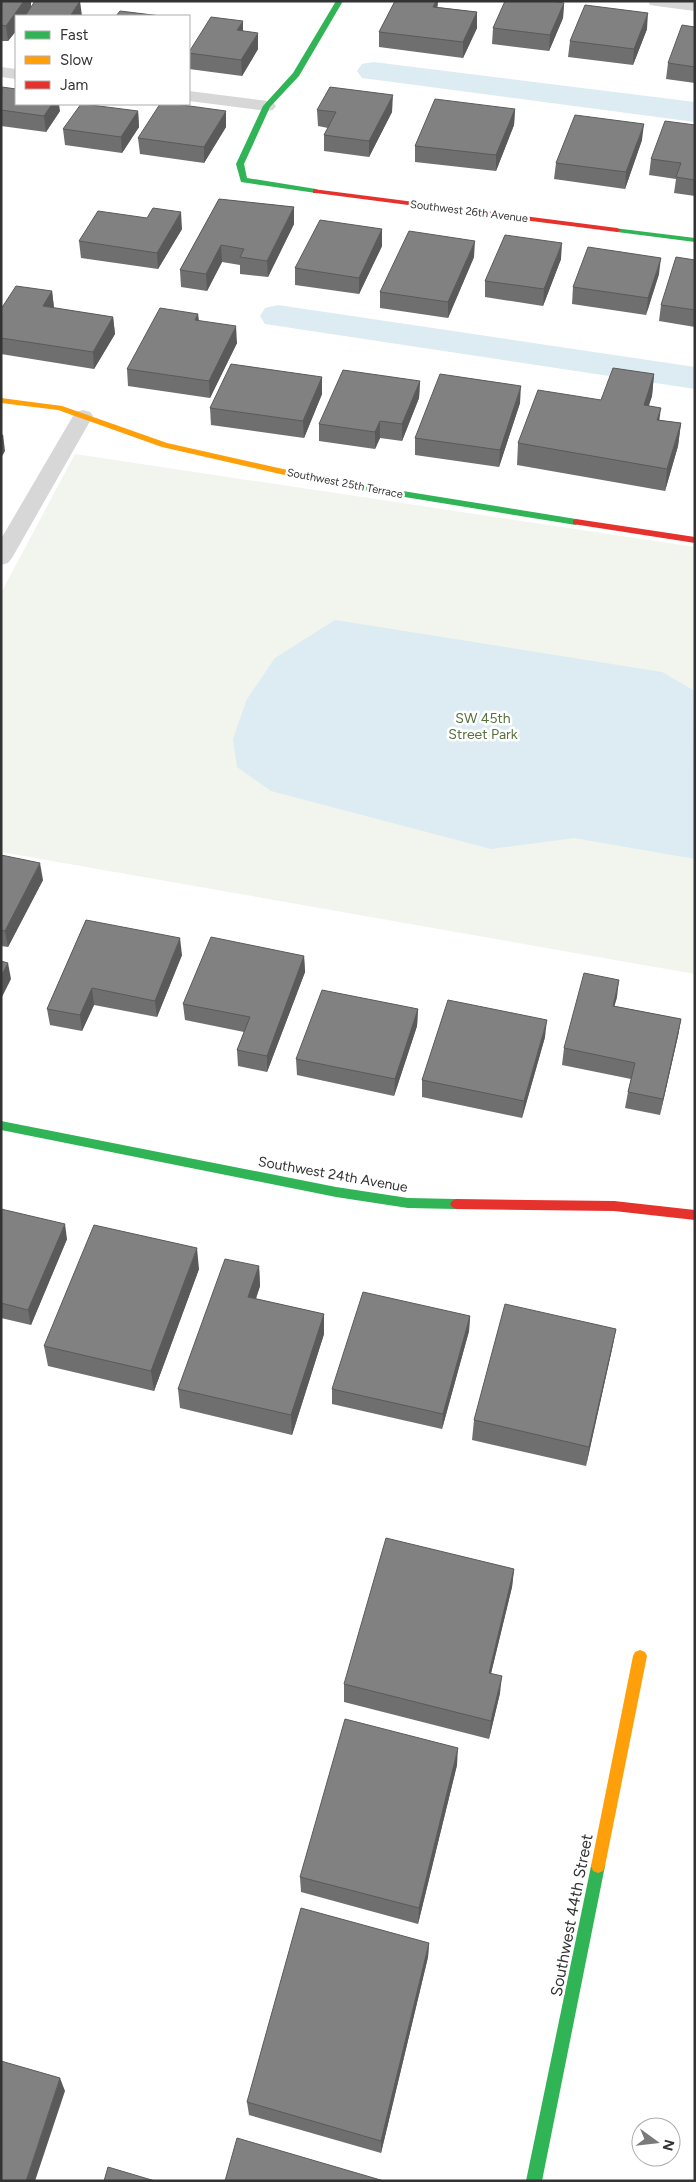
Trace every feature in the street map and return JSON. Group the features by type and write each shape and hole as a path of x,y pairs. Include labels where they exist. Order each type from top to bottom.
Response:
{"street":[{"path":"190,96 267,106 296,74 340,1"},
{"path":"656,1 695,6"},
{"path":"1,72 15,74"},
{"name":"Southwest 26th Avenue","path":"267,106 240,164 244,180 305,190 695,240"},
{"name":"Southwest 25th Terrace","path":"1,400 59,408 165,445 350,487 695,540"},
{"name":"Southwest 24th Avenue","path":"1,1125 336,1192 408,1203 614,1206 695,1215"},
{"name":"Southwest 44th Street","path":"534,2181 640,1656"}],"lane":[{"path":"1,558 83,416"}],"green space":[{"name":"SW 45th Street Park","path":"75,454 695,547 695,974 1,852 1,593"}],"shaded area":[{"path":"335,620 662,672 693,690 695,859 574,838 491,849 271,791 237,767 233,739 247,699 275,658"}],"building":[{"path":"1,1 24,1 6,26 1,25"},
{"path":"35,1 80,1 71,15 26,15"},
{"path":"395,1 436,1 433,7 477,12 463,42 379,32"},
{"path":"505,1 553,1 564,3 550,35 493,28"},
{"path":"585,5 648,13 634,49 570,41"},
{"path":"120,11 153,15 117,15"},
{"path":"211,17 243,21 237,30 258,33 241,60 190,53"},
{"path":"682,25 695,27 695,67 668,63"},
{"path":"2,87 15,89 15,105 51,105 44,116 1,110"},
{"path":"330,87 393,95 369,141 324,135 336,112 317,110"},
{"path":"435,99 515,109 496,155 415,146"},
{"path":"80,105 138,111 121,137 63,129"},
{"path":"159,105 182,105 226,111 204,147 138,138"},
{"path":"575,115 644,124 626,172 556,163"},
{"path":"665,121 695,125 695,180 676,177 681,163 651,159"},
{"path":"219,199 294,207 267,261 240,257 244,249 221,245 206,274 180,270"},
{"path":"153,208 181,212 157,253 79,241 98,211 147,218"},
{"path":"320,220 382,229 359,278 295,268"},
{"path":"409,231 475,241 448,302 380,292"},
{"path":"505,235 562,243 544,289 485,281"},
{"path":"588,247 661,258 648,298 573,287"},
{"path":"676,257 695,260 695,310 661,305"},
{"path":"16,286 52,291 43,306 113,317 93,352 1,338 1,309"},
{"path":"160,308 198,314 195,320 236,326 209,381 127,369"},
{"path":"231,364 322,377 303,421 210,408"},
{"path":"613,368 654,374 644,405 661,408 657,420 681,423 667,469 518,443 538,390 601,400"},
{"path":"343,370 420,381 402,424 380,421 375,432 319,424"},
{"path":"440,374 521,386 500,450 415,438"},
{"path":"1,855 40,863 5,931 1,930"},
{"path":"86,920 180,938 155,1001 92,988 80,1015 47,1009"},
{"path":"211,937 304,956 267,1056 237,1050 250,1017 183,1004"},
{"path":"1,961 8,963 1,976"},
{"path":"584,973 619,980 613,1006 681,1019 663,1099 628,1092 635,1063 564,1048"},
{"path":"322,990 418,1009 395,1079 296,1059"},
{"path":"448,1000 547,1020 524,1101 422,1080"},
{"path":"1,1209 65,1224 28,1310 1,1303"},
{"path":"94,1225 197,1248 151,1371 44,1346"},
{"path":"225,1259 259,1266 248,1297 324,1314 291,1415 178,1389"},
{"path":"363,1292 470,1316 443,1414 332,1389"},
{"path":"505,1304 616,1329 589,1447 474,1420"},
{"path":"386,1538 514,1569 489,1673 502,1676 491,1721 344,1684"},
{"path":"345,1719 458,1748 419,1908 300,1877"},
{"path":"301,1908 429,1943 381,2141 247,2102"},
{"path":"1,2061 60,2078 26,2181 1,2181"},
{"path":"237,2138 384,2181 225,2181"},
{"path":"108,2167 155,2181 104,2181"}],"waterway":[{"path":"373,71 695,112"},
{"path":"278,316 695,378"}],"traffic: fast":[{"path":"316,191 244,180 240,164 267,106 296,74 340,1"},
{"path":"617,230 695,240"},
{"path":"328,482 576,522"},
{"path":"1,1125 336,1192 408,1203 456,1204"},
{"path":"534,2181 598,1866"}],"traffic: slow":[{"path":"1,400 59,408 165,445 328,482"},
{"path":"598,1866 640,1656"}],"traffic: jam":[{"path":"316,191 617,230"},
{"path":"576,522 695,540"},
{"path":"456,1204 614,1206 695,1215"}]}
